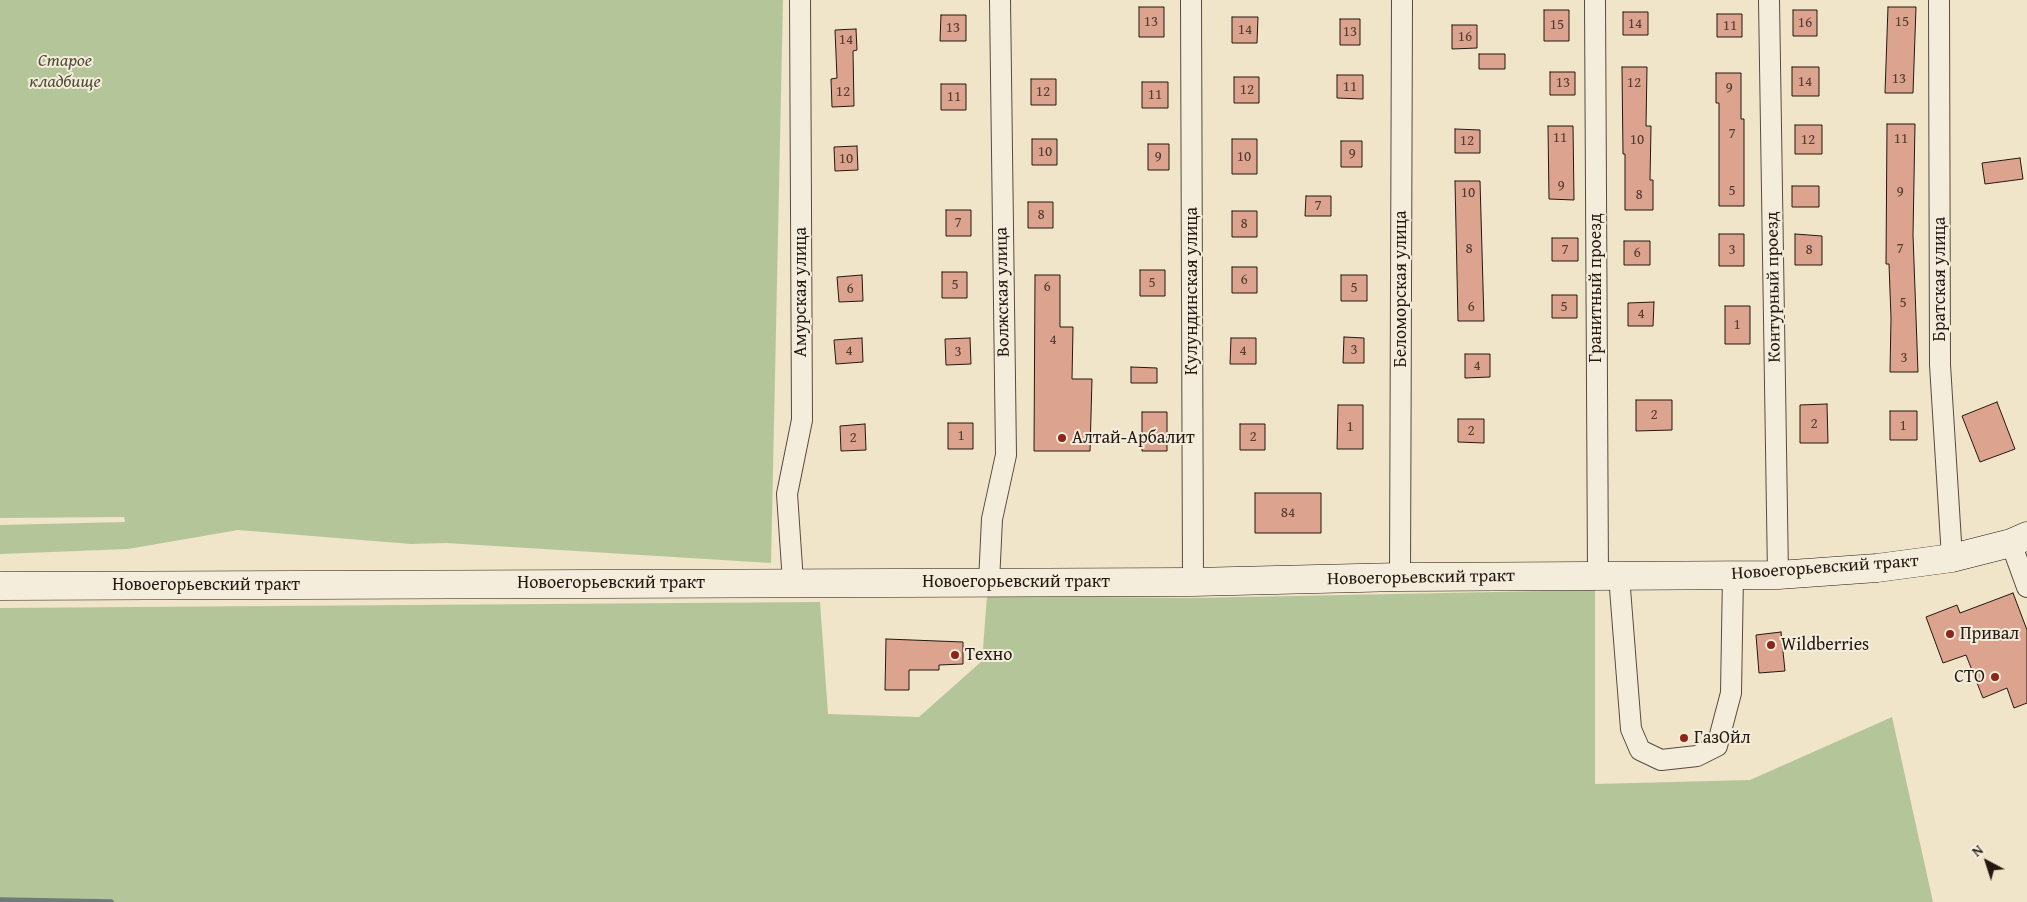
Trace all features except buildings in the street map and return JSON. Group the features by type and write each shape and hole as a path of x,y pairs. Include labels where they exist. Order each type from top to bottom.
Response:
{"main road":[{"name":"Новоегорьевский тракт","path":"0,586 1193,582 1400,577 1778,575 1877,568 1952,558 2019,540"}],"street":[{"name":"Амурская улица","path":"793,582 787,494 802,420 800,0"},
{"name":"Волжская улица","path":"989,582 992,519 1006,455 1000,0"},
{"name":"Кулундинская улица","path":"1191,0 1193,582"},
{"name":"Беломорская улица","path":"1400,577 1402,0"},
{"name":"Гранитный проезд","path":"1595,0 1609,576 1624,653 1631,729 1640,750 1661,760 1697,756 1717,746 1731,693 1733,575"},
{"name":"Контурный проезд","path":"1769,0 1778,575"},
{"name":"Братская улица","path":"1939,0 1940,365 1952,558"},
{"path":"2019,540 2027,587"}],"green space":[{"name":"Старое кладбище","path":"0,0 783,0 771,563 446,543 411,544 238,530 128,549 0,554 0,525 125,522 124,517 0,518"},
{"path":"1595,590 1595,784 1750,780 1892,717 1933,902 0,902 0,608 820,602 828,714 919,717 982,661 987,596 1193,598"}],"waterway":[{"path":"0,900 111,902"}],"place":[{"name":"Алтай-Арбалит","path":"1062,438"},
{"name":"Привал","path":"1950,634"},
{"name":"Wildberries","path":"1771,645"},
{"name":"Техно","path":"955,655"},
{"name":"СТО","path":"1995,677"},
{"name":"ГазОйл","path":"1684,738"}]}
